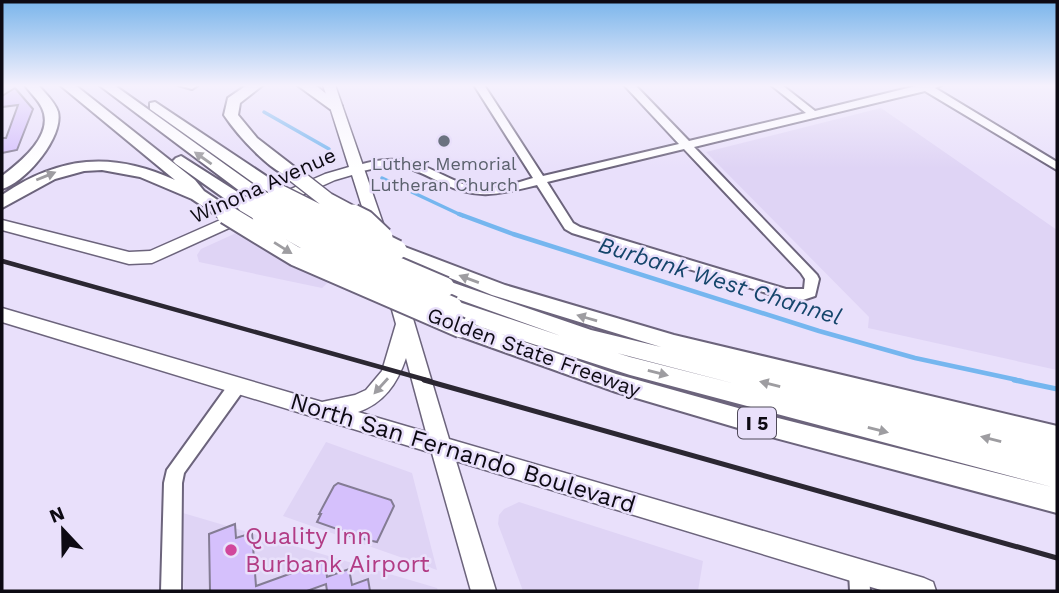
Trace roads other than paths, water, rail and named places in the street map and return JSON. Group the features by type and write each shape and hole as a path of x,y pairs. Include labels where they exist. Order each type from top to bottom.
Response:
{"highway":[{"path":"2,184 38,150 51,127 51,113"},
{"name":"Golden State Freeway","path":"100,113 189,184 198,195 295,256 461,328 616,383 738,418 1057,501"},
{"path":"119,113 202,178 397,250"},
{"path":"143,113 259,197"},
{"path":"159,113 318,247 445,287 590,338 1057,456"},
{"path":"231,113 245,135 260,149 327,200 365,220 397,250 493,323 630,366 1057,477"},
{"path":"2,203 29,183 49,174 97,164 117,165 141,172 182,191 198,195"},
{"path":"445,287 554,308 674,343 1057,436"}],"main road":[{"path":"337,113 443,446 483,591"},
{"name":"Winona Avenue","path":"2,225 138,259 166,253 330,177 357,169"},
{"name":"North San Fernando Boulevard","path":"2,315 317,411 443,446 859,582 924,591"},
{"path":"317,411 354,405 382,389 396,366 405,324"}],"street":[{"path":"496,113 569,226 786,294 800,296 810,292 812,279 806,270 655,113"},
{"name":"Winona Avenue","path":"357,169 381,163 405,163 478,193 823,113"},
{"path":"971,113 1057,167"},
{"path":"171,591 173,483 176,470 237,386"}],"waterway":[{"name":"Burbank West Channel","path":"265,113 329,149"},
{"name":"Burbank West Channel","path":"382,178 463,216"},
{"name":"Burbank West Channel","path":"459,214 513,234 819,331 915,358 1022,381"},
{"name":"Burbank West Channel","path":"1014,380 1057,389"}],"railway":[{"path":"2,261 430,381"},
{"path":"424,380 1057,558"}],"place":[{"name":"Luther Memorial Lutheran Church","path":"444,141"},
{"name":"Quality Inn Burbank Airport","path":"231,550"}]}
